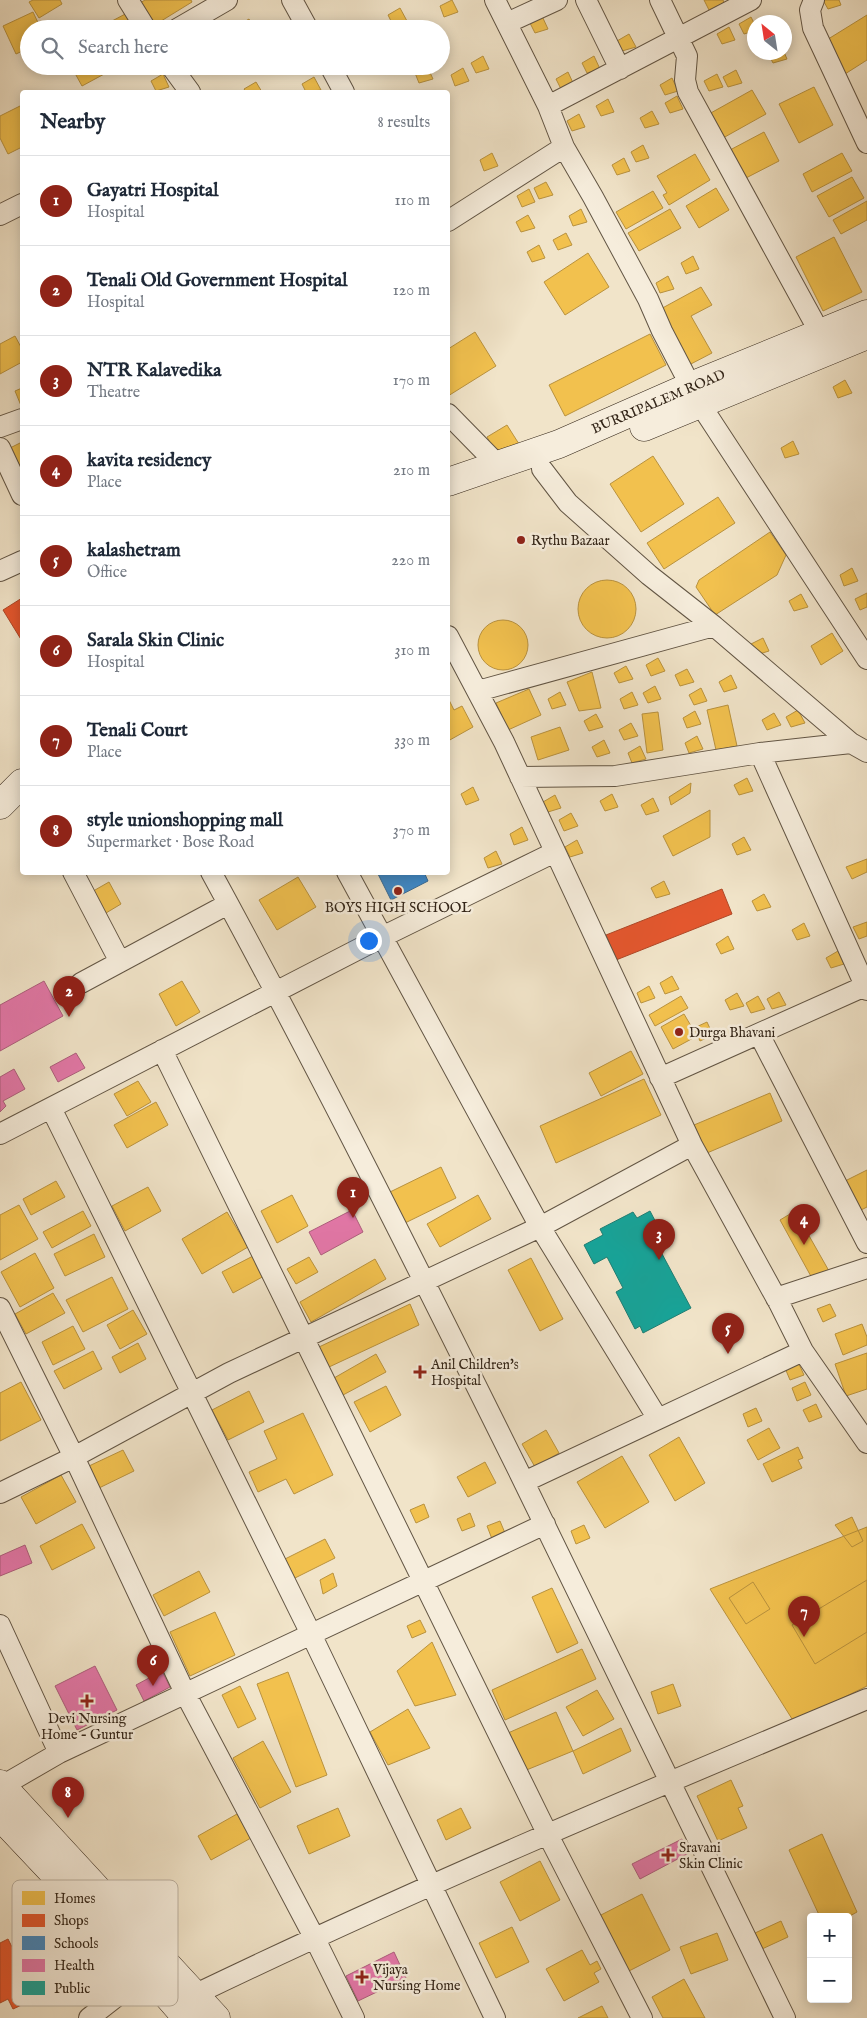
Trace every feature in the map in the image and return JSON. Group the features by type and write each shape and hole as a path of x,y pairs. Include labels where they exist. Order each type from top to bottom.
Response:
{"main road":[{"name":"BURRIPALEM ROAD","path":"450,500 542,469 820,333 867,314"},
{"name":"BURRIPALEM ROAD","path":"450,481 867,336"},
{"path":"0,805 20,785"},
{"path":"1,1785 82,1880"},
{"path":"0,1816 66,1880"},
{"path":"178,1995 187,2007 216,2018"}],"street":[{"path":"128,0 140,20"},
{"path":"193,20 227,0"},
{"path":"292,0 303,20"},
{"path":"495,0 548,106 564,147 643,290 696,395 867,658"},
{"path":"507,23 557,0"},
{"path":"586,0 620,69"},
{"path":"660,0 688,56 686,80 688,92 820,333"},
{"path":"548,106 751,0"},
{"path":"814,0 810,10 813,28 867,143"},
{"path":"178,75 189,90"},
{"path":"335,75 343,90"},
{"path":"450,220 564,147"},
{"path":"0,214 20,205"},
{"path":"450,416 498,465"},
{"path":"0,427 20,420"},
{"path":"0,448 20,491"},
{"path":"542,469 568,503 649,575 861,746"},
{"path":"0,571 20,562"},
{"path":"478,691 714,626"},
{"path":"450,640 478,691 520,777 692,1145 803,1351 867,1443"},
{"path":"520,777 615,776 760,753 861,746"},
{"path":"660,1078 866,988 760,753"},
{"path":"0,1134 382,937 554,852"},
{"path":"75,875 120,962"},
{"path":"213,875 276,992 425,1280 785,2018"},
{"path":"349,875 540,1227 658,1419"},
{"path":"81,983 228,904"},
{"path":"759,1034 867,1243"},
{"path":"162,1050 548,1835 642,2018"},
{"path":"51,1108 311,1634 495,2018"},
{"path":"0,1493 74,1457 229,1373 540,1227 692,1145"},
{"path":"776,1298 867,1268"},
{"path":"0,1308 74,1457 185,1694 314,1937 354,2018"},
{"path":"524,1482 803,1351"},
{"path":"1,1785 59,1753 545,1524"},
{"path":"0,1625 59,1753"},
{"path":"187,2007 314,1937 671,1781 867,1699"},
{"path":"89,2018 104,2006"}],"building: Homes":[{"path":"33,0 60,0 62,4 39,18 29,2"},
{"path":"145,0 191,0 192,2 163,20 150,20 140,3"},
{"path":"452,0 458,12 444,17 440,6"},
{"path":"704,0 723,0 726,7 711,14"},
{"path":"823,0 839,0 841,5 828,9"},
{"path":"400,8 406,20 390,20 388,15"},
{"path":"33,12 37,20 20,20 20,52 16,54 3,26"},
{"path":"129,12 133,20 114,20"},
{"path":"867,15 867,60 845,74 825,41"},
{"path":"542,16 548,29 535,33 530,23"},
{"path":"747,19 747,33 744,34 739,24"},
{"path":"729,27 735,40 722,44 717,34"},
{"path":"629,34 636,47 622,51 617,41"},
{"path":"483,56 489,69 476,73 471,63"},
{"path":"594,56 600,69 587,73 582,63"},
{"path":"772,60 784,60 773,63"},
{"path":"463,68 469,81 455,86 451,75"},
{"path":"736,70 742,83 728,87 723,77"},
{"path":"568,72 574,85 561,89 556,79"},
{"path":"717,74 723,87 709,91 704,81"},
{"path":"76,75 102,75 82,86"},
{"path":"163,75 169,87 156,90 151,81"},
{"path":"416,75 431,75 433,79 419,83"},
{"path":"314,77 321,90 305,90 302,84"},
{"path":"672,78 678,91 665,95 660,85"},
{"path":"256,82 261,90 245,90"},
{"path":"814,87 833,125 799,143 779,104"},
{"path":"752,90 766,114 723,138 709,114"},
{"path":"677,96 683,109 670,113 665,103"},
{"path":"608,99 614,112 601,116 596,106"},
{"path":"20,106 20,148 8,154 0,138 0,116"},
{"path":"652,111 659,124 645,128 640,118"},
{"path":"579,114 585,127 572,131 567,121"},
{"path":"764,132 779,161 744,179 730,150"},
{"path":"643,145 649,158 636,162 631,152"},
{"path":"492,153 498,166 484,171 480,160"},
{"path":"842,153 852,171 812,192 803,174"},
{"path":"695,154 710,180 669,205 663,195 667,193 657,176"},
{"path":"624,158 630,171 617,175 612,165"},
{"path":"852,177 864,198 829,217 817,196"},
{"path":"546,182 553,195 539,199 534,188"},
{"path":"716,188 729,210 699,228 686,206"},
{"path":"529,189 535,202 522,207 517,196"},
{"path":"653,191 663,208 626,229 616,212"},
{"path":"867,201 867,220 841,234 833,220"},
{"path":"581,209 587,222 573,226 569,216"},
{"path":"670,209 681,228 639,251 628,233"},
{"path":"528,215 535,228 521,232 516,222"},
{"path":"566,233 572,245 558,250 553,240"},
{"path":"834,237 862,292 823,311 796,257"},
{"path":"539,245 545,258 532,262 527,252"},
{"path":"588,253 609,287 565,315 544,282"},
{"path":"693,256 699,269 686,274 681,263"},
{"path":"668,276 674,289 660,293 656,283"},
{"path":"701,287 712,305 691,316 712,353 687,366 657,311"},
{"path":"475,332 496,366 450,395 450,348"},
{"path":"650,334 666,365 565,416 549,385"},
{"path":"15,336 20,345 20,363 0,374 0,344"},
{"path":"845,380 852,393 838,398 833,387"},
{"path":"20,389 20,403 15,391"},
{"path":"507,425 519,444 498,457 487,437"},
{"path":"793,441 799,454 785,458 781,448"},
{"path":"20,443 20,466 10,448"},
{"path":"653,456 684,504 641,532 610,484"},
{"path":"718,497 735,523 664,569 647,543"},
{"path":"770,532 786,555 777,575 715,615 696,587 699,580"},
{"path":"852,568 858,581 844,586 840,575"},
{"path":"607,580 618,582 631,593 636,609 634,620 623,633 607,638 596,636 583,625 578,609 580,598 591,585"},
{"path":"867,593 867,607 860,610 855,599"},
{"path":"801,594 808,607 794,611 789,601"},
{"path":"503,620 517,624 524,631 528,645 524,659 517,666 503,670 489,666 482,659 478,645 482,631 489,624"},
{"path":"832,633 843,651 821,665 811,646"},
{"path":"763,638 769,651 756,655 751,644"},
{"path":"658,658 665,671 651,676 646,665"},
{"path":"626,666 633,679 619,683 614,673"},
{"path":"687,669 694,682 680,686 675,675"},
{"path":"592,672 601,708 579,711 567,682"},
{"path":"731,675 737,688 724,692 719,682"},
{"path":"655,686 661,699 648,703 643,693"},
{"path":"701,688 707,701 694,705 689,695"},
{"path":"529,689 541,715 508,730 496,703"},
{"path":"560,692 566,705 552,709 548,699"},
{"path":"632,692 638,705 624,709 620,699"},
{"path":"450,702 454,710 462,706 473,727 450,740"},
{"path":"728,705 737,746 716,750 707,710"},
{"path":"798,710 805,723 791,727 786,717"},
{"path":"695,711 701,724 687,728 683,718"},
{"path":"658,712 663,750 647,753 642,714"},
{"path":"774,713 781,725 767,730 762,720"},
{"path":"596,714 603,727 589,731 584,721"},
{"path":"631,723 638,736 624,740 619,730"},
{"path":"560,727 569,750 538,760 531,737"},
{"path":"697,736 703,749 689,753 685,743"},
{"path":"604,740 610,753 597,757 592,747"},
{"path":"640,746 646,759 632,763 628,753"},
{"path":"747,778 753,791 739,795 734,785"},
{"path":"691,783 690,793 671,805 669,797"},
{"path":"473,787 479,800 466,805 461,794"},
{"path":"612,794 618,807 605,811 600,801"},
{"path":"555,795 561,808 548,812 543,802"},
{"path":"653,798 659,811 646,815 641,805"},
{"path":"710,810 710,837 673,856 663,836"},
{"path":"571,813 578,826 564,831 559,820"},
{"path":"522,827 528,840 514,845 510,834"},
{"path":"744,837 751,850 737,855 732,844"},
{"path":"577,840 583,853 570,857 565,847"},
{"path":"496,851 502,864 488,868 484,858"},
{"path":"867,859 867,872 852,879 846,867"},
{"path":"298,877 316,907 277,930 259,900"},
{"path":"664,881 670,894 656,898 651,888"},
{"path":"109,882 121,904 101,916 88,894"},
{"path":"764,894 771,907 757,911 752,901"},
{"path":"867,922 867,936 859,939 853,927"},
{"path":"804,923 810,936 797,940 792,930"},
{"path":"728,936 734,949 721,954 716,944"},
{"path":"838,951 844,964 831,968 826,958"},
{"path":"672,976 679,989 665,994 660,983"},
{"path":"182,981 200,1012 176,1026 159,994"},
{"path":"649,986 655,998 641,1003 637,993"},
{"path":"779,992 786,1005 772,1009 767,999"},
{"path":"737,993 744,1006 730,1010 725,1000"},
{"name":"Durga Bhavani","path":"681,996 688,1008 655,1026 649,1015"},
{"path":"758,996 765,1009 751,1013 746,1003"},
{"name":"Durga Bhavani","path":"684,1014 697,1036 673,1049 661,1027"},
{"path":"707,1022 713,1035 700,1041 694,1028"},
{"path":"631,1051 643,1074 601,1096 589,1073"},
{"path":"644,1079 661,1115 556,1163 540,1126"},
{"path":"138,1081 151,1102 127,1116 114,1094"},
{"path":"770,1093 782,1121 707,1153 694,1125"},
{"path":"156,1102 168,1125 127,1148 114,1125"},
{"path":"441,1167 456,1198 405,1223 390,1192"},
{"path":"867,1170 867,1207 861,1210 845,1181"},
{"path":"56,1181 65,1197 31,1215 23,1199"},
{"path":"148,1187 161,1211 125,1231 112,1206"},
{"path":"292,1195 308,1226 277,1243 261,1211"},
{"path":"478,1195 491,1219 440,1247 427,1224"},
{"path":"19,1205 38,1239 0,1260 0,1215"},
{"path":"83,1211 91,1226 52,1248 43,1232"},
{"path":"795,1211 829,1271 813,1280 780,1220"},
{"path":"227,1212 248,1247 202,1274 182,1239"},
{"path":"94,1234 105,1257 65,1276 54,1254"},
{"path":"35,1253 54,1288 20,1307 1,1272"},
{"path":"255,1255 266,1275 233,1293 222,1272"},
{"path":"309,1257 318,1272 296,1284 287,1269"},
{"path":"531,1258 563,1319 540,1331 508,1270"},
{"path":"375,1259 386,1279 311,1322 300,1302"},
{"path":"112,1277 128,1309 83,1332 66,1300"},
{"path":"53,1293 65,1313 26,1334 15,1314"},
{"path":"410,1304 419,1325 329,1367 319,1347"},
{"path":"830,1304 836,1316 823,1322 817,1309"},
{"path":"133,1310 147,1334 120,1349 107,1325"},
{"path":"862,1324 867,1337 867,1345 843,1355 835,1334"},
{"path":"73,1326 85,1349 53,1365 42,1342"},
{"path":"138,1343 146,1359 120,1373 112,1357"},
{"path":"93,1351 102,1369 64,1389 54,1371"},
{"path":"867,1353 867,1389 846,1396 835,1364"},
{"path":"376,1354 386,1372 343,1395 334,1378"},
{"path":"798,1362 804,1375 790,1380 785,1368"},
{"path":"21,1382 41,1420 0,1441 0,1393"},
{"path":"805,1382 811,1395 797,1401 792,1388"},
{"path":"386,1386 401,1415 370,1432 354,1402"},
{"path":"249,1391 264,1422 228,1440 212,1410"},
{"path":"816,1404 822,1417 809,1422 803,1410"},
{"path":"756,1408 762,1421 748,1427 743,1414"},
{"path":"303,1413 333,1475 294,1494 286,1479 258,1492 249,1472 277,1459 264,1431"},
{"path":"769,1428 780,1448 758,1460 747,1440"},
{"path":"546,1430 559,1453 535,1467 522,1444"},
{"path":"679,1437 705,1483 675,1501 649,1455"},
{"path":"798,1447 803,1458 798,1460 802,1468 772,1482 763,1464"},
{"path":"123,1450 134,1471 99,1488 89,1466"},
{"path":"622,1456 649,1502 605,1528 577,1482"},
{"path":"485,1462 496,1483 468,1497 457,1477"},
{"path":"61,1475 76,1502 36,1524 21,1497"},
{"path":"424,1504 429,1517 416,1523 410,1510"},
{"path":"470,1513 475,1526 462,1531 457,1519"},
{"path":"852,1517 863,1541 852,1547 835,1525"},
{"path":"500,1521 505,1533 492,1539 487,1526"},
{"path":"82,1524 95,1548 52,1570 40,1546"},
{"path":"584,1525 590,1538 576,1544 571,1531"},
{"path":"867,1527 867,1686 794,1722 710,1589"},
{"path":"325,1539 335,1558 291,1580 281,1561"},
{"path":"199,1571 210,1592 164,1616 153,1595"},
{"path":"333,1573 337,1586 323,1594 320,1580"},
{"path":"867,1580 867,1632 815,1664 792,1625"},
{"path":"753,1582 770,1609 746,1624 729,1598"},
{"path":"552,1588 578,1643 557,1653 532,1597"},
{"path":"215,1612 235,1655 190,1676 170,1632"},
{"path":"420,1620 426,1632 412,1638 407,1626"},
{"path":"432,1642 456,1695 415,1706 397,1671"},
{"path":"582,1649 596,1679 505,1720 492,1690"},
{"path":"288,1672 327,1775 296,1787 257,1684"},
{"path":"673,1684 681,1706 658,1714 651,1692"},
{"path":"240,1686 256,1719 238,1728 222,1695"},
{"path":"597,1690 614,1719 583,1736 566,1707"},
{"path":"408,1709 430,1748 388,1765 370,1732"},
{"path":"556,1712 573,1751 524,1771 508,1733"},
{"path":"621,1728 631,1751 583,1774 573,1751"},
{"path":"263,1741 291,1792 260,1808 233,1758"},
{"path":"731,1780 743,1806 738,1808 747,1828 718,1841 697,1796"},
{"path":"338,1808 350,1836 309,1854 297,1826"},
{"path":"461,1808 471,1828 446,1840 437,1820"},
{"path":"237,1814 251,1838 211,1860 198,1836"},
{"path":"822,1834 857,1912 852,1915 852,1913 818,1913 789,1850"},
{"path":"540,1861 560,1900 520,1921 500,1882"},
{"path":"642,1894 670,1950 627,1972 599,1916"},
{"path":"781,1921 788,1937 762,1949 755,1933"},
{"path":"512,1927 529,1962 496,1978 479,1943"},
{"path":"717,1933 728,1960 691,1974 680,1947"},
{"path":"582,1950 590,1965 597,1961 601,1969 594,1973 599,1982 564,2001 546,1969"},
{"path":"684,1979 705,2018 663,2018 652,1997"},
{"path":"602,2006 608,2018 578,2018"}],"building: Shops":[{"path":"20,599 20,638 3,610"},
{"path":"722,889 732,914 616,960 606,935"},
{"path":"8,1939 12,1947 12,2006 20,2006 13,2009 8,1999 0,2003 0,1943"}],"building: Schools":[{"name":"BOYS HIGH SCHOOL","path":"378,875 425,875 428,881 391,900"}],"building: Health":[{"path":"44,981 63,1016 0,1051 0,1005"},
{"path":"76,1053 85,1068 58,1082 50,1067"},
{"path":"14,1069 25,1089 3,1101 6,1106 0,1112 0,1077"},
{"path":"352,1210 363,1232 321,1255 309,1232"},
{"path":"25,1545 32,1563 0,1576 0,1556"},
{"name":"Devi Nursing Home - Guntur","path":"95,1666 117,1710 77,1730 55,1686"},
{"path":"162,1671 170,1687 144,1701 136,1685"},
{"path":"682,1839 689,1853 640,1879 632,1864"},
{"path":"394,1952 406,1978 358,2001 346,1976"}],"building: Public":[{"path":"650,1211 661,1232 653,1237 691,1308 643,1333 640,1326 635,1329 616,1292 623,1288 607,1257 594,1264 584,1245 603,1235 600,1229 633,1212 637,1218"}],"place":[{"name":"Rythu Bazaar","path":"521,540"},
{"name":"BOYS HIGH SCHOOL","path":"398,891"},
{"name":"Tenali Old Government Hospital","path":"69,1017"},
{"name":"Durga Bhavani","path":"679,1032"},
{"name":"Gayatri Hospital","path":"353,1218"},
{"name":"kavita residency","path":"804,1245"},
{"name":"NTR Kalavedika","path":"659,1260"},
{"name":"kalashetram","path":"728,1354"},
{"name":"Anil Children's Hospital","path":"420,1372"},
{"name":"Tenali Court","path":"804,1637"},
{"name":"Sarala Skin Clinic","path":"153,1686"},
{"name":"Devi Nursing Home - Guntur","path":"87,1701"},
{"name":"style unionshopping mall","path":"68,1818"},
{"name":"Sravani Skin Clinic","path":"668,1855"},
{"name":"Vijaya Nursing Home","path":"362,1977"}]}
